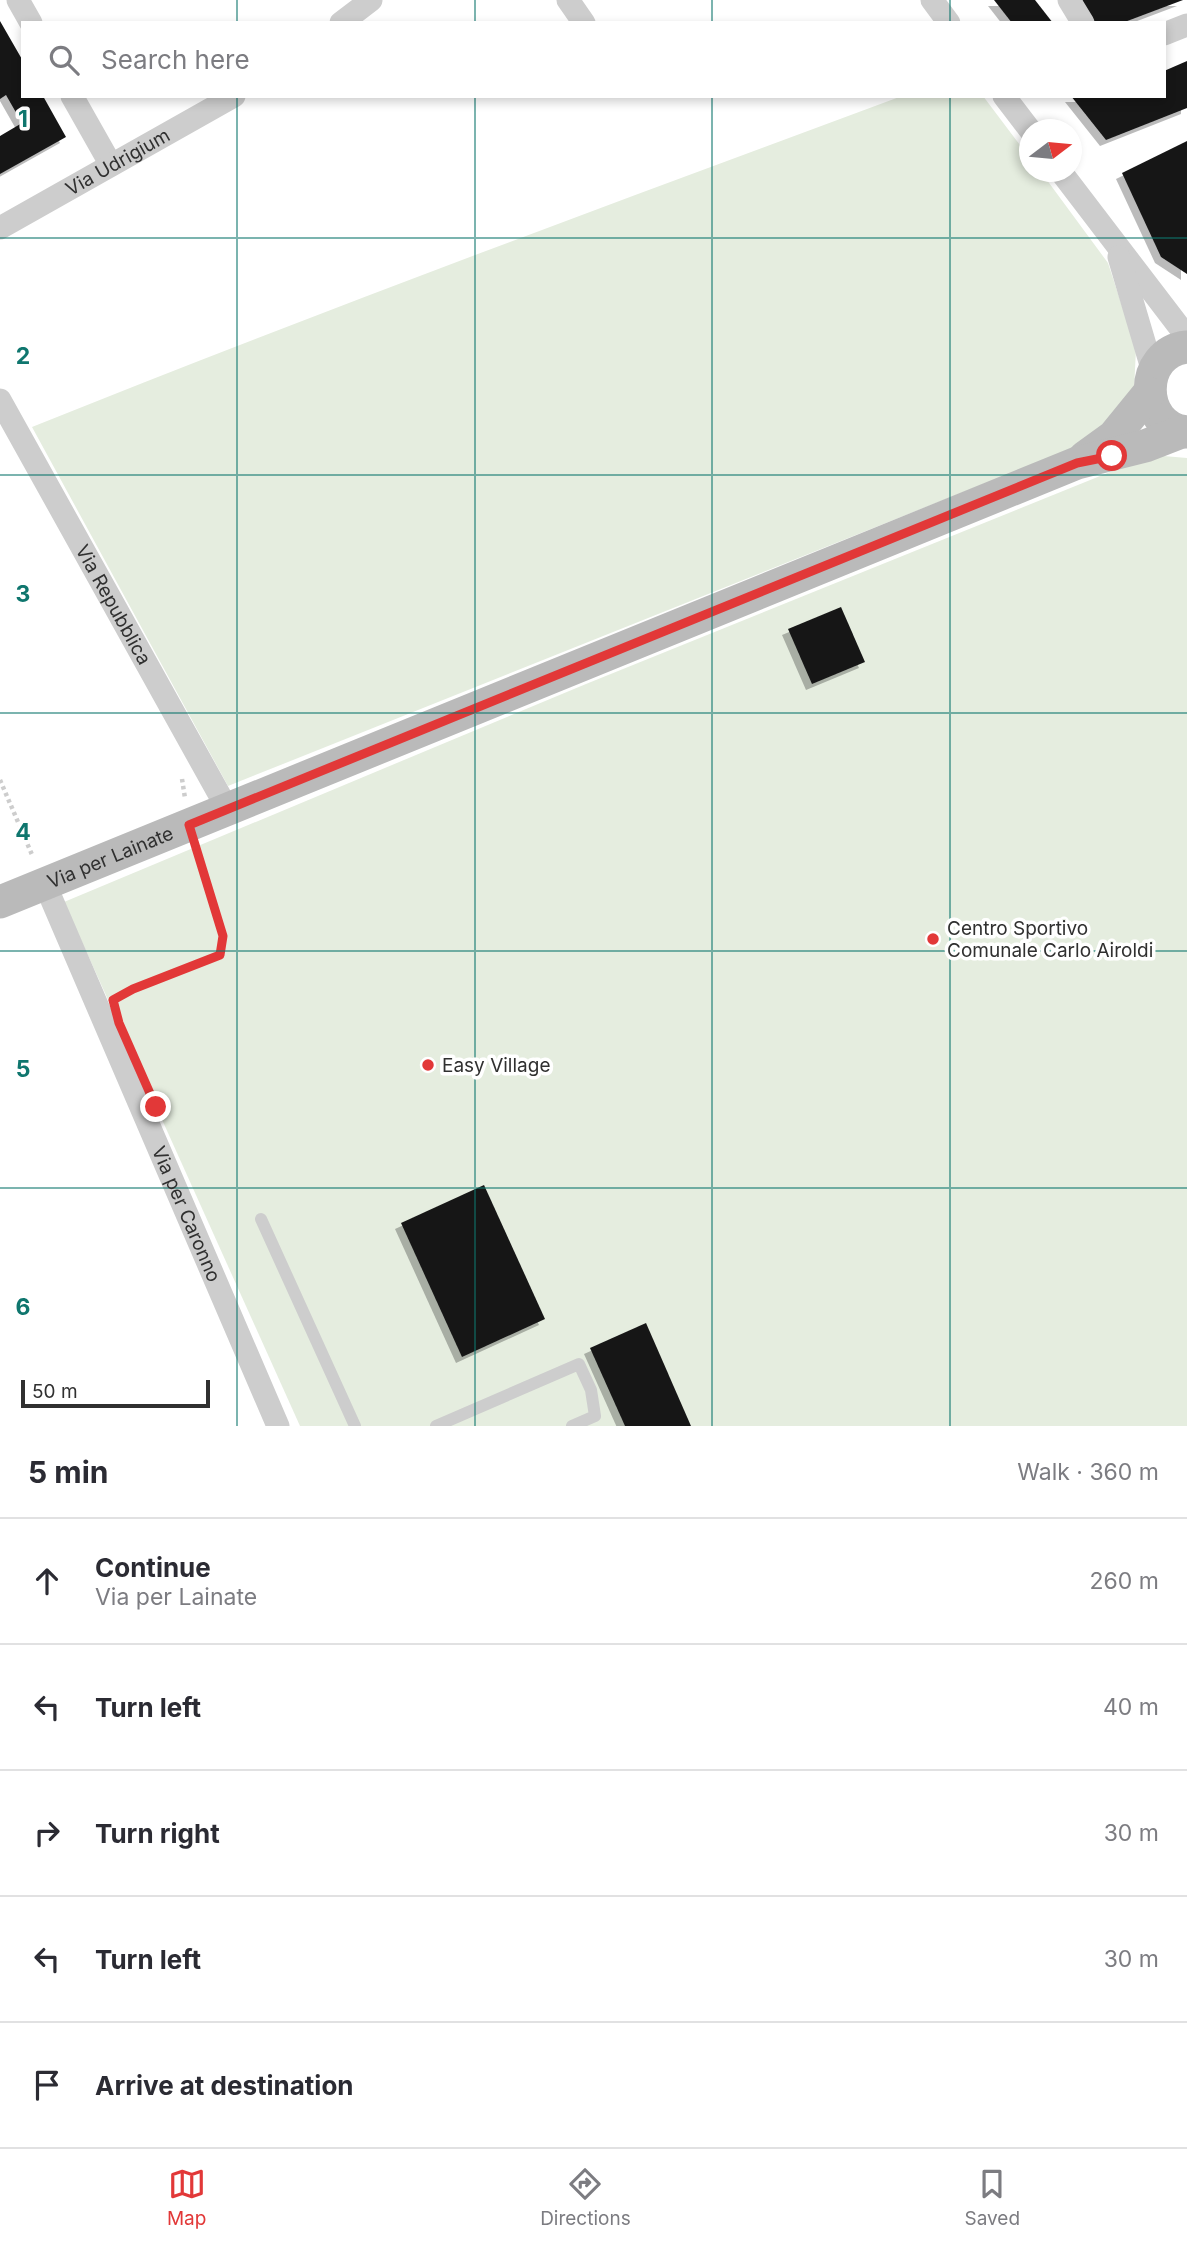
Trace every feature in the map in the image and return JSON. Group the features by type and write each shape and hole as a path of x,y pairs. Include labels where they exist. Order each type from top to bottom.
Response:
{"street":[{"path":"18,0 30,21"},
{"path":"344,21 371,0"},
{"path":"568,0 583,21"},
{"path":"932,0 948,21"},
{"path":"1069,0 1082,21"},
{"path":"1166,33 1187,25"},
{"path":"73,98 111,165"},
{"name":"Via Udrigium","path":"0,228 230,98"},
{"path":"1006,98 1022,119"},
{"path":"1069,182 1187,337"},
{"path":"1116,243 1151,383 1152,406 1168,425 1184,432"},
{"name":"Via per Lainate","path":"1077,463 1114,436 1151,383 1160,361 1170,352 1187,347"},
{"name":"Via Repubblica","path":"0,400 228,810"},
{"name":"Via per Lainate","path":"0,902 1077,463 1145,446 1184,432"},
{"name":"Via per Caronno","path":"45,884 278,1426"}],"lane":[{"path":"261,1219 355,1426"},
{"path":"436,1426 579,1364 591,1390 595,1416 572,1426"}],"path":[{"path":"113,1000 133,989 220,955 223,936 189,825 181,775"},
{"path":"0,780 45,884"}],"shaded area":[{"path":"897,98 985,98 1019,144 1019,182 1048,182 1108,263 1136,349 1134,390 1096,439 228,786 32,427 357,300"},
{"path":"1152,455 1187,458 1187,1426 300,1426 64,902 586,684"}],"building":[{"path":"994,0 1035,0 1051,21 1010,21"},
{"path":"1082,0 1183,0 1127,21 1092,21"},
{"path":"0,21 21,58 21,98 44,98 66,137 0,174 0,136 22,123 6,95 0,99"},
{"path":"1187,61 1187,108 1106,140 1073,98 1166,98 1166,70"},
{"path":"1187,141 1187,274 1161,257 1122,173"},
{"path":"841,607 865,662 812,684 788,629"},
{"path":"484,1185 545,1319 462,1357 401,1223"},
{"path":"646,1323 691,1426 625,1426 590,1348"}],"place":[{"name":"Centro Sportivo Comunale Carlo Airoldi","path":"933,939"},
{"name":"Easy Village","path":"428,1065"}],"route":[{"path":"156,1107 119,1023 113,1000 133,989 220,955 223,936 189,825 1077,463 1112,456"}]}
